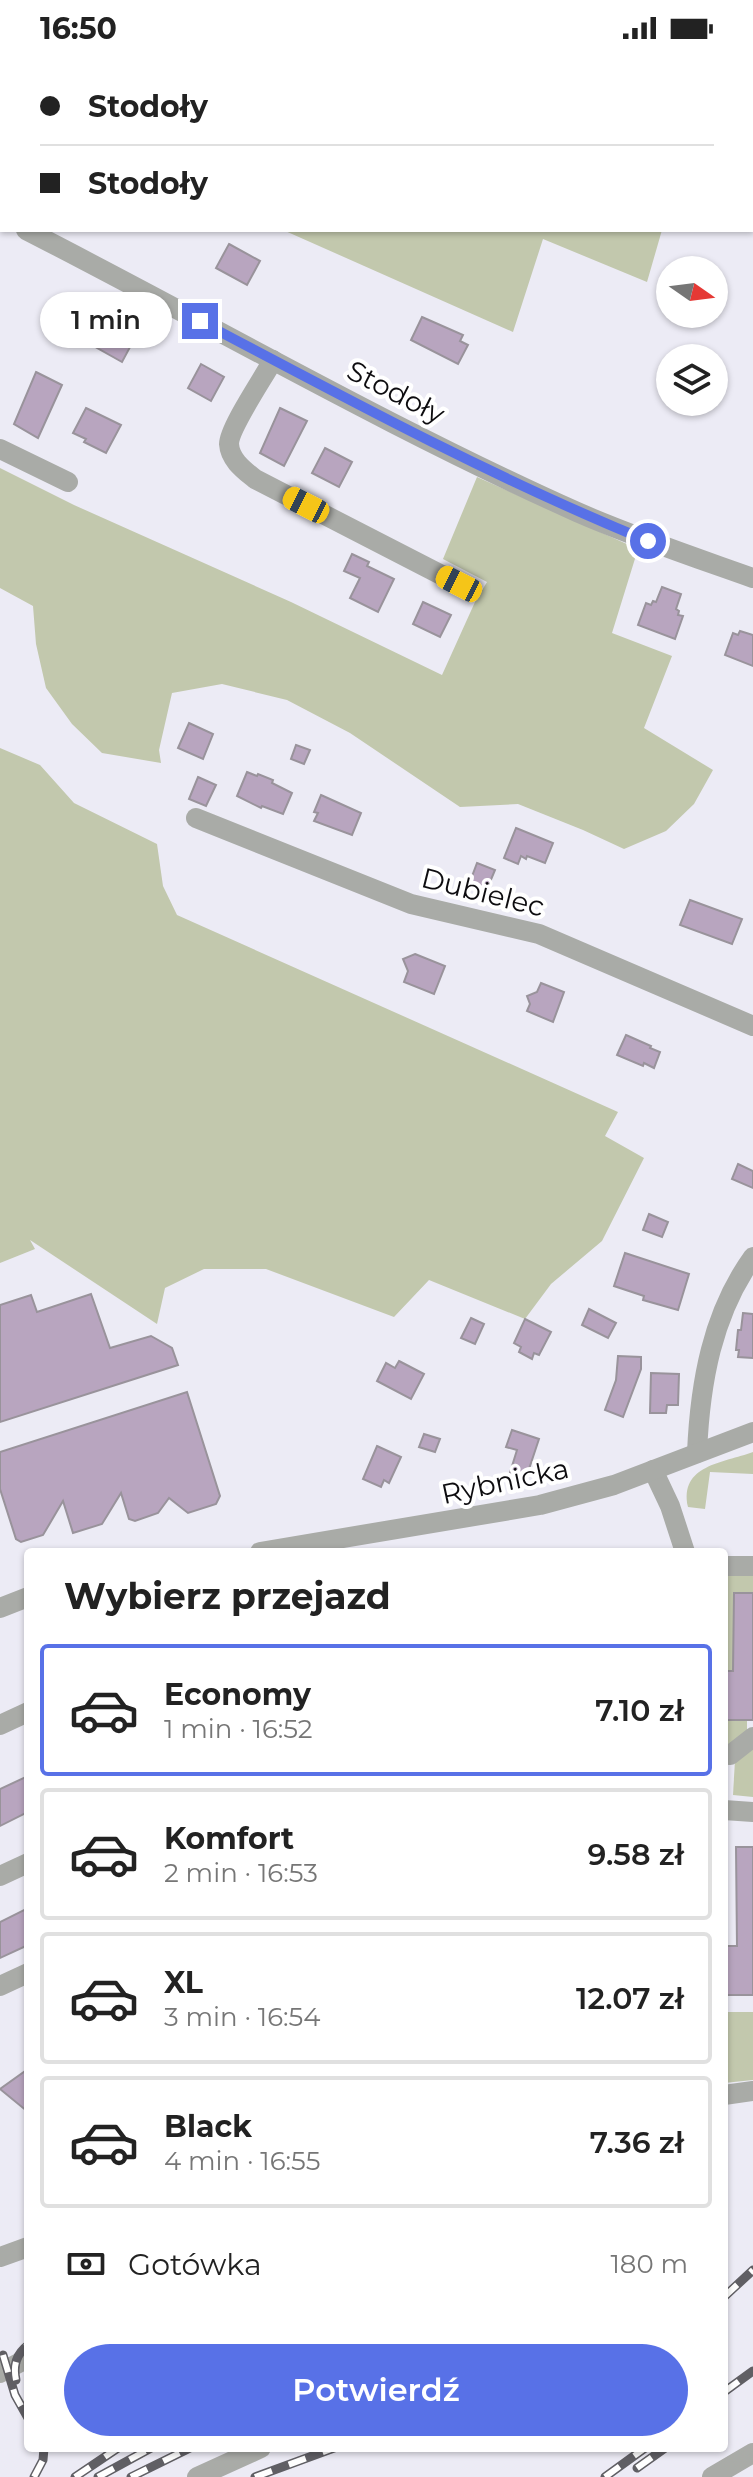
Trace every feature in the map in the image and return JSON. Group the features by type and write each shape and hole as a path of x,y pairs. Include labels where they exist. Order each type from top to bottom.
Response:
{"street":[{"name":"Stodoły","path":"30,232 427,440 577,512 753,578"},
{"path":"273,360 233,430 229,445 235,462 255,479 459,584"},
{"path":"0,449 68,482"},
{"name":"Dubielec","path":"196,818 411,904 539,934 753,1026"},
{"path":"697,1453 702,1392 721,1312 737,1279 753,1257"},
{"name":"Rybnicka","path":"284,1548 540,1505 614,1485 753,1432"},
{"path":"653,1470 673,1514 684,1548"},
{"path":"728,1566 753,1566"},
{"path":"0,1608 24,1599"},
{"path":"0,1725 24,1714"},
{"path":"730,1755 753,1737"},
{"path":"728,1810 753,1812"},
{"path":"0,1876 24,1865"},
{"path":"0,1986 24,1975"},
{"path":"728,2094 753,2091"},
{"path":"0,2257 24,2248"},
{"path":"0,2373 24,2360"},
{"path":"197,2477 252,2452"},
{"path":"712,2477 753,2453"}],"green space":[{"path":"288,232 661,232 647,282 543,239 513,332"},
{"path":"0,468 442,675 487,582 443,559 477,477 638,549 612,633 672,656 644,728 713,770 694,804 666,831 624,849 518,804 460,807 350,733 287,700 222,684 172,693 159,750 161,763 102,753 72,724 46,688 36,644 33,606 0,588"},
{"path":"0,748 40,765 74,803 157,844 163,886 177,915 618,1112 605,1136 644,1158 602,1241 551,1284 525,1319 429,1280 394,1317 266,1269 204,1269 165,1288 157,1324 30,1240 35,1249 0,1263"},
{"path":"753,1452 753,1474 710,1472 705,1509 688,1507 690,1482 697,1474 717,1463"},
{"path":"728,1570 753,1571 753,1593 734,1594 734,1671 728,1671"},
{"path":"728,1720 747,1720 747,1732 728,1748"},
{"path":"753,1746 753,1797 733,1795 735,1760"},
{"path":"728,2012 753,2012 753,2080 728,2083"}],"building":[{"path":"229,244 260,261 247,285 216,268"},
{"path":"422,317 463,335 460,341 468,345 458,364 411,340"},
{"path":"106,319 136,336 122,362 92,345"},
{"path":"201,364 224,377 211,401 188,388"},
{"path":"36,372 62,385 38,438 14,424"},
{"path":"86,408 121,425 106,453 73,433"},
{"path":"280,408 307,421 284,466 260,453"},
{"path":"325,448 352,462 339,487 312,473"},
{"path":"352,554 369,562 367,566 394,579 378,612 350,598 360,578 344,571"},
{"path":"662,587 681,594 676,609 678,615 683,616 675,639 638,625 646,603 651,605 653,601 656,602"},
{"path":"423,602 451,615 440,637 413,624"},
{"path":"740,631 753,635 753,666 725,655 733,633 738,635"},
{"path":"189,723 213,734 203,759 178,748"},
{"path":"296,745 310,750 304,764 291,759"},
{"path":"247,772 273,780 272,783 292,793 283,814 261,808 237,796"},
{"path":"198,777 216,785 206,806 189,799"},
{"path":"321,795 361,813 352,835 314,821"},
{"path":"516,828 553,843 545,863 527,856 526,859 521,856 518,864 504,858"},
{"path":"477,863 495,870 485,894 468,887"},
{"path":"690,900 742,919 732,944 680,925"},
{"path":"415,954 445,966 434,994 404,982 408,971 403,959"},
{"path":"541,983 564,992 553,1022 527,1011 530,1004 527,996 537,992"},
{"path":"626,1035 660,1052 654,1068 617,1055"},
{"path":"738,1164 753,1171 753,1188 732,1179"},
{"path":"649,1214 668,1222 662,1237 643,1230"},
{"path":"625,1253 689,1274 678,1310 643,1300 644,1296 614,1286"},
{"path":"91,1294 110,1348 151,1336 172,1348 178,1365 0,1422 0,1305 31,1295 37,1312"},
{"path":"589,1309 616,1323 608,1338 582,1325"},
{"path":"743,1313 753,1314 753,1358 738,1357 739,1350 736,1350"},
{"path":"471,1318 484,1324 475,1344 461,1338"},
{"path":"525,1319 551,1332 539,1355 534,1353 532,1359 519,1352 521,1347 514,1343"},
{"path":"618,1356 641,1357 641,1369 623,1417 605,1410 616,1380"},
{"path":"399,1361 424,1374 411,1399 377,1381 386,1363 395,1368"},
{"path":"651,1373 679,1374 678,1405 667,1405 666,1413 650,1413"},
{"path":"187,1392 220,1496 216,1504 188,1513 169,1498 158,1513 135,1521 129,1519 121,1493 102,1524 73,1533 63,1501 43,1535 21,1542 16,1539 0,1489 0,1452"},
{"path":"512,1430 539,1439 524,1484 508,1479 517,1450 506,1447"},
{"path":"424,1434 440,1439 435,1452 419,1447"},
{"path":"377,1446 401,1457 389,1483 384,1480 381,1487 363,1479"},
{"path":"734,1593 753,1593 753,1720 728,1720 728,1671 733,1671"},
{"path":"24,1778 24,1814 0,1826 0,1789"},
{"path":"736,1847 753,1847 753,1995 728,1995 728,1946 737,1946"},
{"path":"24,1910 24,1947 0,1958 0,1922"},
{"path":"24,2072 24,2109 0,2089"}],"railway":[{"path":"728,2293 753,2270"},
{"path":"16,2380 16,2361 24,2349"},
{"path":"3,2355 15,2395 24,2411"},
{"path":"728,2389 753,2371"},
{"path":"34,2477 44,2452"},
{"path":"75,2477 112,2452"},
{"path":"98,2477 144,2452"},
{"path":"131,2477 182,2452"},
{"path":"255,2477 323,2452"},
{"path":"605,2477 639,2452"},
{"path":"637,2468 659,2452"}],"route":[{"path":"200,321 427,440 577,512 648,541"}]}
